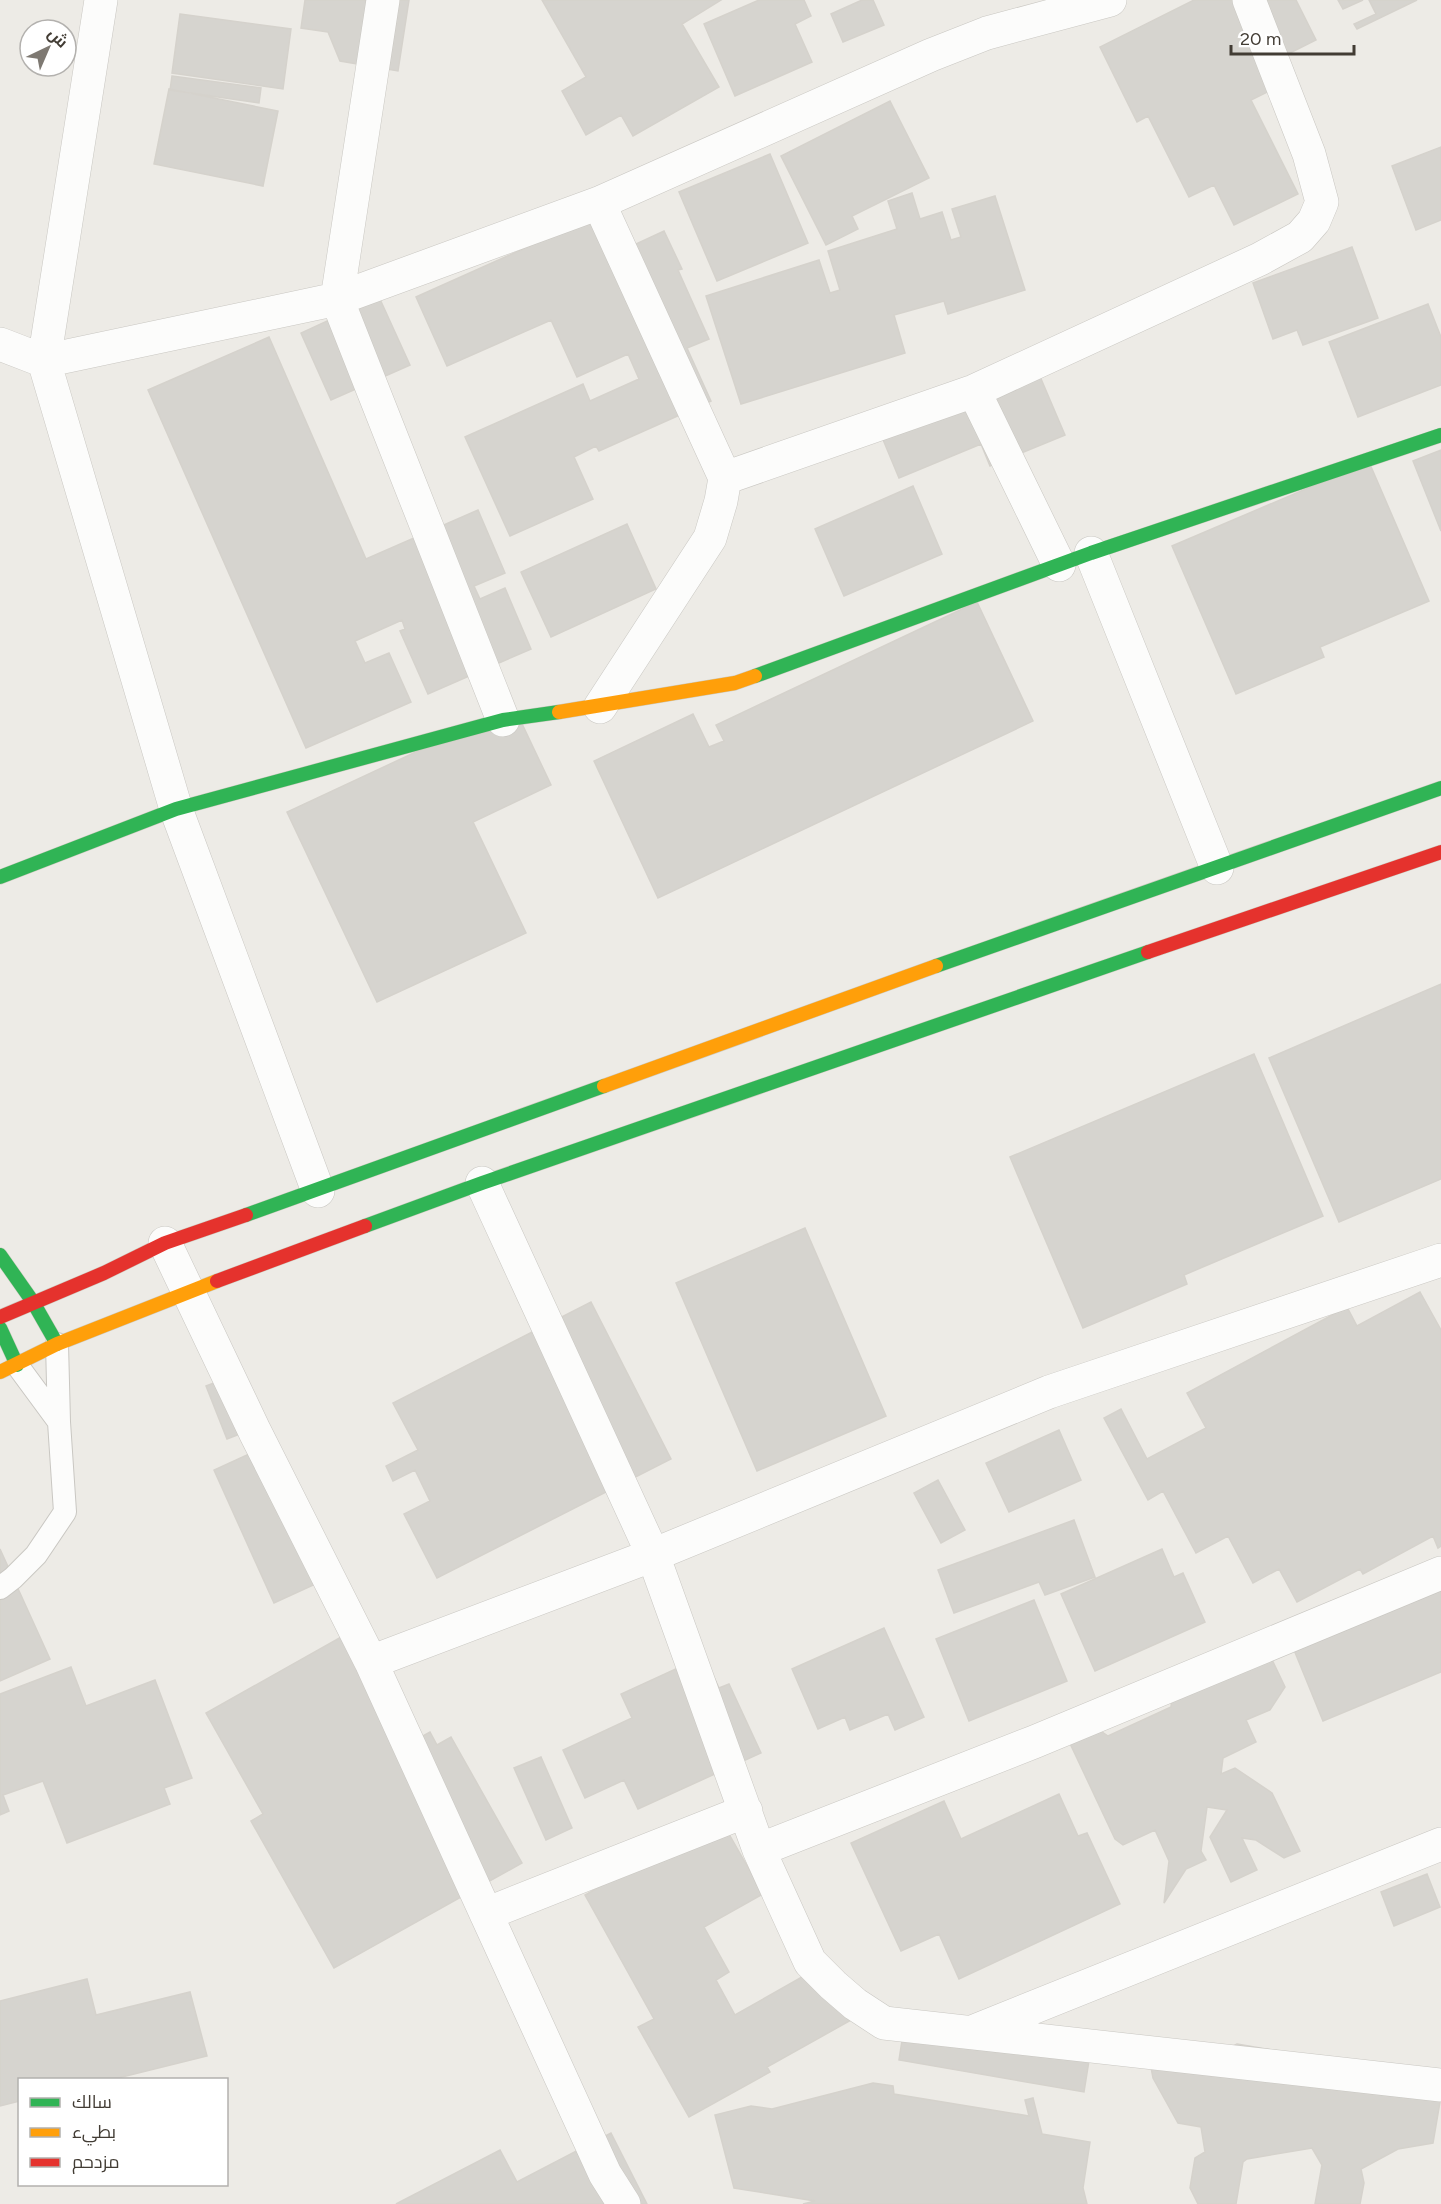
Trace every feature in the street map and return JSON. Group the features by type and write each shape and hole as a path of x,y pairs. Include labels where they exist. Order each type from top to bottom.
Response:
{"main road":[{"path":"0,877 176,809 503,720 600,707 735,683 1091,553 1441,435"},
{"path":"0,1317 104,1273 165,1243 318,1191 776,1023 1441,788"},
{"path":"0,1328 8,1368 57,1344 188,1292 482,1183 1328,888 1441,852"},
{"path":"0,1255 33,1302 57,1344"}],"street":[{"path":"100,0 44,362 176,809 318,1191"},
{"path":"383,0 337,299 503,720"},
{"path":"0,344 44,362 337,299 599,203 931,55 987,33 1110,0"},
{"path":"725,478 974,391 1260,259 1300,237 1314,221 1322,202 1309,154 1249,0"},
{"path":"599,203 725,478 710,538 600,707"},
{"path":"974,391 1059,565"},
{"path":"1091,553 1216,868"},
{"path":"482,1183 653,1555 759,1850 810,1962 832,1985 884,2023 1441,2085"},
{"path":"165,1243 250,1421 371,1662 605,2174 624,2204"},
{"path":"371,1662 653,1555 1049,1392 1441,1260"},
{"path":"759,1850 1034,1742 1441,1573"},
{"path":"486,1914 746,1811"},
{"path":"969,2033 1441,1844"}],"lane":[{"path":"0,1587 13,1578 36,1555 65,1512 57,1344"},
{"path":"8,1368 59,1422"}],"building":[{"path":"305,0 409,0 398,71 340,61 328,32 301,28"},
{"path":"542,0 721,0 682,24 719,87 633,136 621,115 586,135 562,91 586,77"},
{"path":"759,0 804,0 811,16 795,24 812,62 735,96 704,24"},
{"path":"862,0 873,0 884,25 843,42 831,14"},
{"path":"1194,0 1296,0 1316,40 1276,60 1288,82 1251,100 1298,194 1234,225 1214,185 1189,197 1148,116 1137,122 1100,47"},
{"path":"1338,0 1363,0 1343,9"},
{"path":"1369,0 1417,0 1357,29 1354,24 1376,14"},
{"path":"180,14 291,29 283,89 172,73"},
{"path":"172,76 261,88 259,103 170,90"},
{"path":"169,89 278,111 263,186 154,164"},
{"path":"890,101 929,178 852,216 858,229 826,245 781,156"},
{"path":"1441,147 1441,220 1416,230 1392,166"},
{"path":"770,154 808,243 717,281 679,192"},
{"path":"912,193 920,219 942,212 951,240 961,237 952,209 995,196 1025,290 948,314 944,301 894,315 905,353 741,404 706,296 819,260 830,293 840,290 828,251 897,229 888,201"},
{"path":"617,207 634,245 664,231 682,269 678,270 709,339 687,348 711,401 599,451 596,446 574,457 593,499 510,536 465,437 583,384 590,401 639,379 628,354 577,377 551,320 447,366 416,297"},
{"path":"1352,247 1378,318 1303,345 1297,330 1273,339 1253,283"},
{"path":"379,297 410,365 331,400 301,333"},
{"path":"1428,304 1441,337 1441,385 1358,417 1329,342"},
{"path":"269,337 366,559 478,510 505,573 474,586 480,599 505,588 531,649 428,694 400,631 405,629 402,620 355,641 365,663 389,653 411,702 306,748 148,390"},
{"path":"1030,353 1065,435 990,466 981,444 899,478 874,418"},
{"path":"1441,450 1441,531 1413,461"},
{"path":"1369,462 1429,601 1320,647 1324,657 1236,694 1172,546"},
{"path":"913,486 942,554 844,596 815,529"},
{"path":"627,524 656,589 551,637 521,572"},
{"path":"977,602 1033,721 658,898 594,761 693,714 709,747 724,741 716,725"},
{"path":"516,711 551,785 473,822 526,933 377,1002 287,812 433,744"},
{"path":"1441,984 1441,1179 1339,1222 1269,1058"},
{"path":"1254,1054 1323,1216 1184,1275 1187,1284 1083,1328 1010,1157"},
{"path":"805,1228 886,1416 757,1471 676,1283"},
{"path":"1420,1292 1441,1330 1441,1546 1438,1548 1433,1536 1363,1574 1360,1569 1297,1602 1279,1569 1253,1583 1228,1536 1196,1553 1163,1491 1148,1500 1104,1418 1121,1409 1147,1459 1206,1428 1187,1393 1347,1307 1357,1326"},
{"path":"591,1302 671,1459 437,1578 404,1514 430,1501 415,1470 393,1481 386,1466 418,1450 393,1403"},
{"path":"230,1377 250,1430 227,1439 206,1386"},
{"path":"1059,1430 1081,1480 1009,1512 986,1463"},
{"path":"271,1444 331,1577 274,1603 214,1470"},
{"path":"938,1480 965,1530 941,1543 914,1493"},
{"path":"1074,1520 1095,1577 1045,1595 1039,1582 954,1613 938,1570"},
{"path":"0,1549 50,1659 0,1681"},
{"path":"1162,1549 1174,1577 1183,1573 1205,1622 1095,1671 1061,1594"},
{"path":"1441,1589 1441,1672 1323,1721 1292,1645"},
{"path":"1034,1600 1067,1681 969,1721 936,1639"},
{"path":"884,1628 924,1717 895,1730 888,1714 850,1730 845,1717 818,1729 792,1669"},
{"path":"350,1632 412,1742 430,1732 437,1745 451,1737 522,1863 334,1968 251,1821 263,1814 206,1713"},
{"path":"1266,1647 1285,1687 1270,1710 1246,1720 1256,1742 1223,1758 1221,1774 1235,1768 1272,1793 1300,1851 1284,1858 1256,1840 1242,1838 1257,1870 1231,1882 1210,1837 1227,1810 1207,1807 1201,1851 1206,1860 1186,1869 1164,1903 1169,1861 1155,1830 1123,1845 1115,1839 1067,1737 1092,1725 1108,1736 1171,1707 1172,1697"},
{"path":"704,1656 719,1688 729,1684 761,1753 638,1809 624,1780 585,1798 563,1750 632,1718 621,1694"},
{"path":"71,1667 86,1706 155,1680 192,1778 164,1788 170,1804 67,1843 43,1781 3,1795 9,1811 0,1815 0,1694"},
{"path":"541,1757 572,1828 546,1840 514,1768"},
{"path":"1059,1794 1078,1836 1087,1833 1120,1904 959,1979 939,1934 901,1951 851,1843 944,1801 961,1839"},
{"path":"725,1827 763,1894 704,1927 729,1972 716,1980 735,2015 823,1965 853,2019 767,2067 770,2072 689,2117 638,2027 654,2019 585,1895 674,1845"},
{"path":"1427,1874 1440,1907 1394,1926 1381,1892"},
{"path":"87,1979 96,2015 190,1992 207,2056 118,2078 18,2078 18,2102 0,2106 0,2001"},
{"path":"906,2015 1091,2048 1084,2092 899,2060"},
{"path":"1237,2044 1284,2052 1441,2096 1433,2143 1398,2149 1361,2169 1364,2183 1360,2204 1315,2204 1322,2165 1312,2148 1247,2159 1243,2162 1236,2204 1198,2204 1190,2188 1195,2158 1205,2152 1201,2127 1178,2123 1153,2078 1150,2062"},
{"path":"873,2083 893,2086 894,2094 1029,2116 1025,2100 1033,2098 1042,2134 1090,2142 1083,2188 1087,2204 803,2204 815,2201 734,2188 715,2115 751,2106 772,2109"},
{"path":"611,2133 647,2204 396,2204 500,2150 517,2182"}],"traffic: fast":[{"path":"755,676 1091,553 1441,435"},
{"path":"0,877 176,809 503,720 559,712"},
{"path":"936,966 1441,788"},
{"path":"365,1226 482,1183 1148,952"},
{"path":"246,1215 604,1086"},
{"path":"0,1255 33,1302 57,1344"},
{"path":"0,1328 17,1365"}],"traffic: slow":[{"path":"559,712 735,683 755,676"},
{"path":"604,1086 936,966"},
{"path":"0,1372 57,1344 217,1281"}],"traffic: jam":[{"path":"1148,952 1441,852"},
{"path":"0,1317 104,1273 165,1243 246,1215"},
{"path":"217,1281 365,1226"}]}
